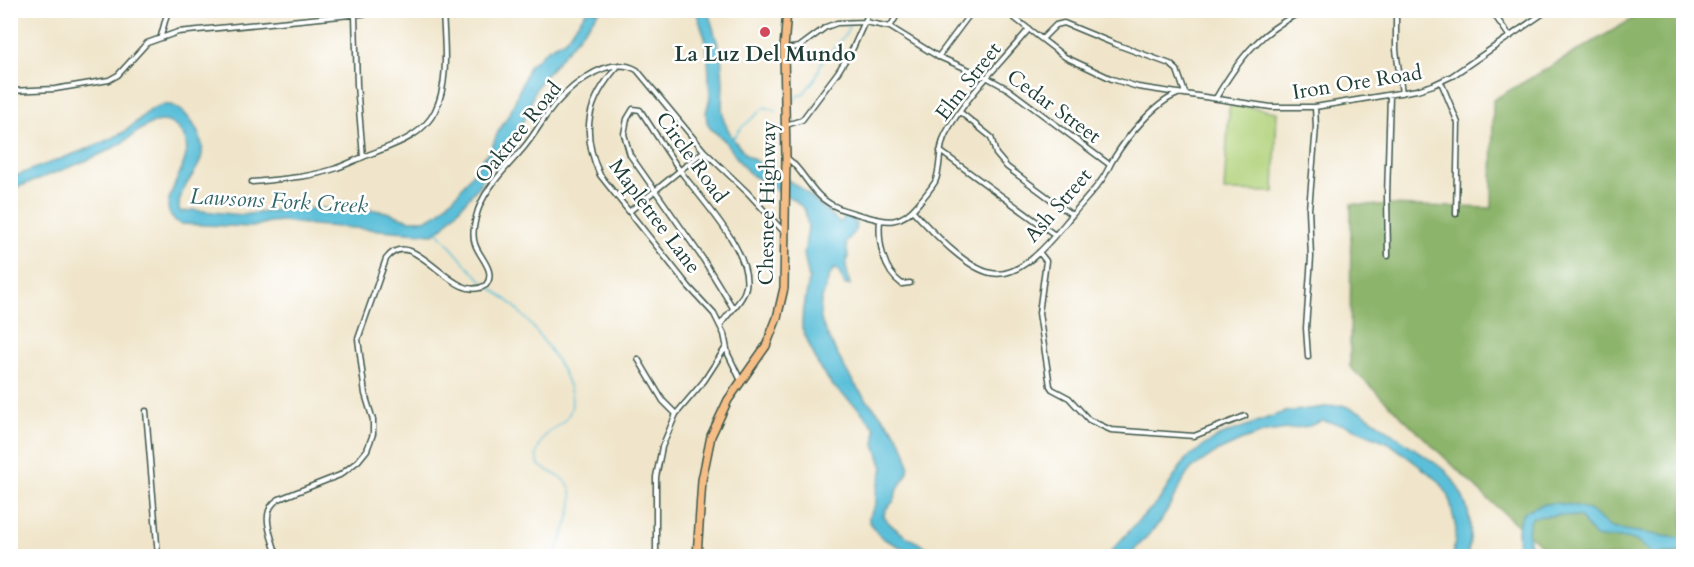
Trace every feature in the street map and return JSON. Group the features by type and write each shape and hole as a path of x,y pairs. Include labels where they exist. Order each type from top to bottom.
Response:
{"main road":[{"name":"Chesnee Highway","path":"697,556 702,480 708,447 722,410 766,346 781,305 785,276 784,49 787,10"}],"street":[{"path":"161,37 168,10"},
{"path":"318,10 318,19"},
{"path":"10,91 55,89 109,80 118,75 142,48 161,37 187,31 401,10"},
{"path":"252,182 316,174 396,144 412,136 426,124 436,109 444,73 443,10"},
{"path":"785,125 798,123 806,116 846,60 870,10"},
{"path":"890,27 900,10"},
{"path":"938,57 973,10"},
{"name":"Iron Ore Road","path":"1004,10 1079,64 1112,80 1138,87 1281,108 1315,107 1425,88 1441,82 1548,10"},
{"path":"1216,98 1226,81 1265,34 1277,24 1306,10"},
{"path":"1396,10 1396,50 1402,93"},
{"path":"1491,10 1510,37"},
{"path":"355,16 357,85 363,157"},
{"name":"Cedar Street","path":"784,49 803,45 831,24 866,22 890,27 938,57 1008,89 1110,165"},
{"path":"1042,39 1056,25 1064,23 1114,44 1157,58 1176,69 1183,93"},
{"name":"Elm Street","path":"913,211 934,183 945,135 960,112 1029,29"},
{"path":"619,65 628,66 641,73 704,151 784,232"},
{"name":"Mapletree Lane","path":"619,65 594,98 590,110 589,132 592,153 600,175 689,287 714,314 741,381"},
{"name":"Oaktree Road","path":"277,556 267,516 271,505 279,499 340,474 364,454 370,443 373,420 364,386 358,339 387,259 397,250 408,250 455,283 476,289 486,285 490,279 489,272 473,238 477,213 487,193 560,100 595,73 619,65"},
{"path":"1441,82 1457,115 1458,123 1456,214"},
{"name":"Ash Street","path":"913,211 946,245 988,273 1010,272 1039,252 1055,235 1100,182 1120,148 1146,118 1163,101 1183,93"},
{"path":"1388,256 1390,95"},
{"path":"1308,357 1306,328 1311,257 1309,209 1316,127 1315,107"},
{"name":"Circle Road","path":"720,326 733,308 746,287 740,254 732,238 680,171 640,110 633,109 625,126 625,141 630,155 703,259 733,308"},
{"path":"960,112 991,137 996,153 1007,167 1072,215"},
{"path":"630,211 704,151"},
{"path":"940,151 1055,235"},
{"path":"786,158 793,163 816,193 841,210 880,220 897,220 913,211"},
{"path":"880,220 879,238 885,260 895,279 902,284 910,283"},
{"path":"1039,252 1046,261 1039,313 1050,386 1077,405 1089,420 1104,429 1194,436 1245,416"},
{"path":"656,556 656,477 662,447 676,414 711,372 727,347"},
{"path":"638,359 663,401 676,414"},
{"path":"146,411 158,556"}],"green space":[{"path":"1646,11 1683,11 1683,556 1553,556 1488,499 1350,367 1351,204 1492,208 1493,100"},
{"path":"1239,105 1277,112 1274,192 1224,191 1229,110 1230,106"}],"water":[{"path":"587,11 600,11 540,82 517,132 478,187 444,226 434,234 283,221 253,227 180,224 170,215 168,204 187,149 184,136 172,124 165,121 152,123 120,144 94,157 11,190 11,178 109,140 127,130 147,112 158,106 171,105 184,112 189,118 202,145 200,162 182,192 179,209 181,212 193,210 242,215 284,209 361,208 387,212 409,220 425,220 438,213 458,193 492,147 511,111 529,66 548,49 565,40"},
{"path":"696,11 708,11 721,55 722,108 724,121 733,139 746,155 801,188 840,223 847,215 856,223 856,230 846,242 848,256 846,266 850,285 845,285 838,270 834,269 828,278 820,317 827,335 853,381 889,424 905,450 909,466 907,473 896,491 895,499 885,511 884,517 904,535 945,556 928,556 911,552 884,539 869,522 876,503 876,493 883,468 875,444 875,428 859,409 833,386 819,367 802,328 809,279 804,254 808,227 805,210 796,201 750,174 724,140 710,128 706,113 710,97 708,57 705,38"},
{"path":"1342,405 1363,413 1445,470 1459,489 1468,510 1470,544 1467,556 1453,556 1456,529 1449,496 1439,481 1389,443 1346,425 1322,421 1309,426 1266,432 1216,452 1187,474 1161,521 1131,554 1107,556 1158,502 1185,460 1206,444 1219,436 1284,412"},
{"path":"1552,503 1586,509 1612,528 1683,539 1683,552 1653,554 1636,541 1627,538 1598,538 1580,517 1561,515 1533,517 1528,531 1532,556 1519,556 1518,526 1520,519 1530,509"}],"waterway":[{"path":"851,18 852,10"},
{"path":"795,102 796,97 804,93 816,78 821,63 846,34 849,25"},
{"path":"732,140 740,129 765,107 776,111"},
{"path":"438,232 484,282"},
{"path":"490,287 516,308 534,328 563,372 569,387 572,400 570,412 563,422 545,436 536,455 539,465 564,480 570,487 572,496 572,506 566,528 555,556"}],"place":[{"name":"La Luz Del Mundo","path":"765,32"}],"water label":[{"name":"Lawsons Fork Creek","path":"279,200"}]}
